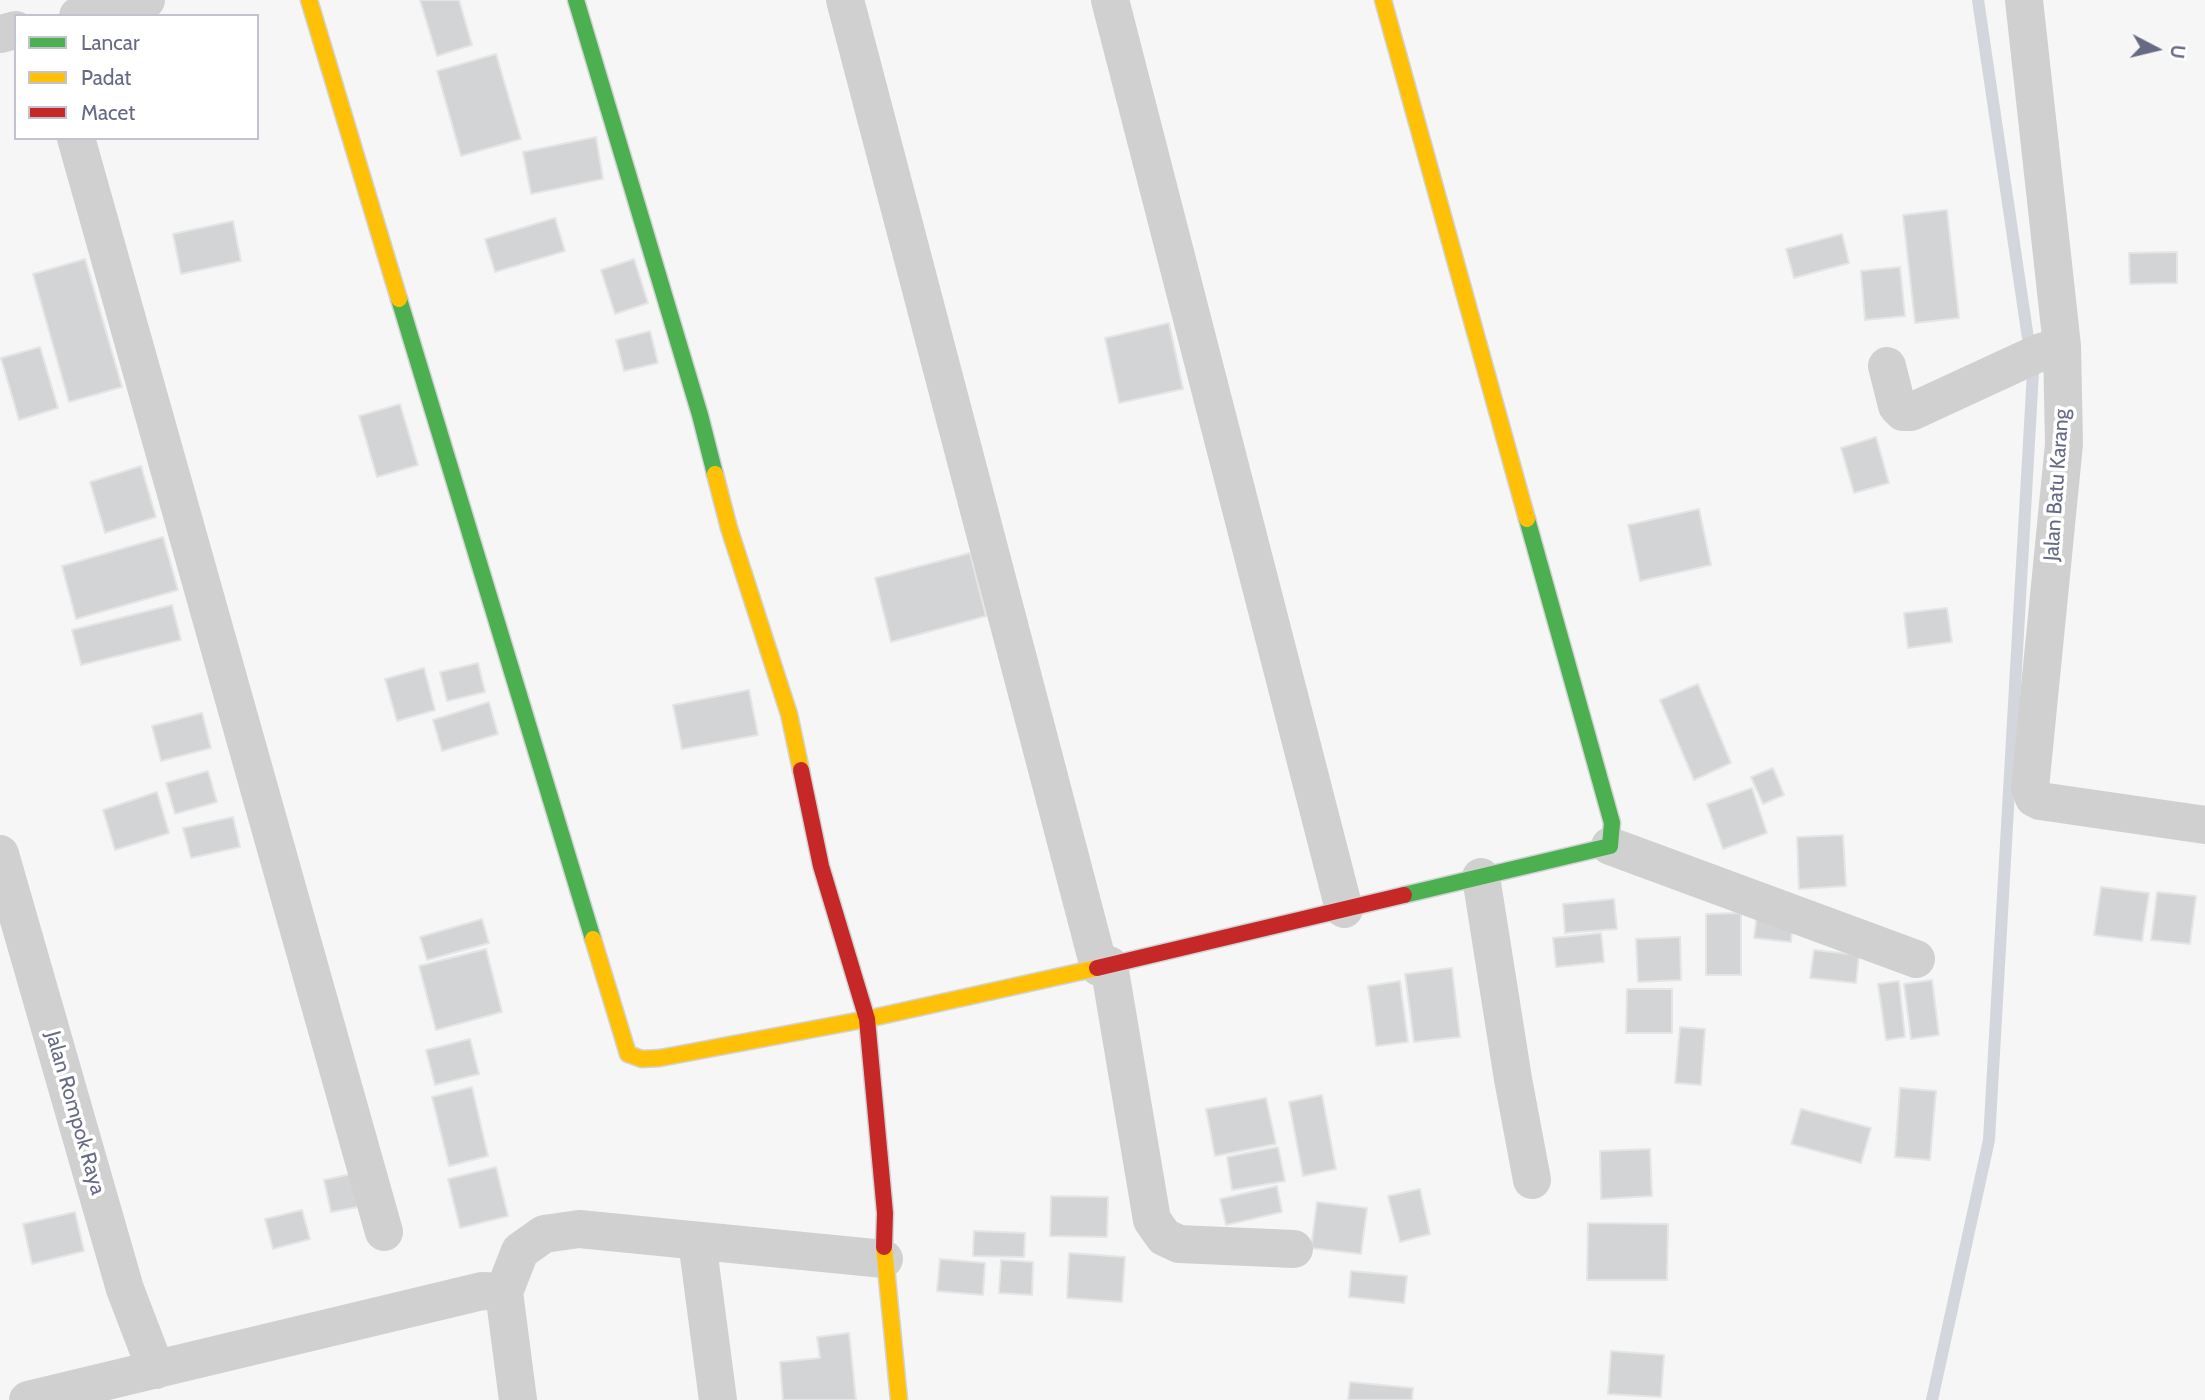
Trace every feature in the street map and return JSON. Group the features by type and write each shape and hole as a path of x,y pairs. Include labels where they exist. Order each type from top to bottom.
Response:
{"street":[{"path":"86,14 146,0"},
{"path":"309,0 628,1054 642,1059 660,1058 867,1019 1104,966 1610,846 1916,959"},
{"path":"576,0 700,415 730,528 789,714 821,866 867,1019 885,1213 884,1259 899,1400"},
{"path":"845,0 1104,966 1152,1220 1164,1237 1179,1244 1294,1249"},
{"path":"1110,0 1344,909"},
{"path":"1383,0 1612,823 1610,846"},
{"name":"Jalan Batu Karang","path":"2024,0 2051,349 2064,444 2030,788 2034,798 2040,801 2205,825"},
{"path":"77,140 384,1232"},
{"path":"1887,366 1897,406 1903,412 1911,412 2051,349"},
{"name":"Jalan Rompok Raya","path":"0,854 125,1289 156,1370"},
{"path":"1481,877 1532,1180"},
{"path":"518,1400 504,1292 520,1251 544,1234 579,1229 884,1259"},
{"path":"697,1241 718,1400"},
{"path":"28,1400 482,1291 504,1292"}],"building":[{"path":"420,0 459,0 472,45 437,56"},
{"path":"496,54 521,139 461,156 437,71"},
{"path":"596,137 603,179 531,194 523,152"},
{"path":"1947,210 1959,318 1915,323 1903,215"},
{"path":"555,218 565,251 495,272 485,239"},
{"path":"233,221 241,261 181,274 173,234"},
{"path":"1842,234 1849,263 1794,278 1786,249"},
{"path":"2177,252 2177,283 2130,284 2129,253"},
{"path":"85,259 122,387 69,402 33,274"},
{"path":"634,259 648,303 615,314 601,270"},
{"path":"1900,267 1905,316 1865,320 1861,271"},
{"path":"1169,323 1183,389 1119,403 1105,338"},
{"path":"650,331 658,363 624,371 616,340"},
{"path":"40,347 58,408 19,420 1,358"},
{"path":"400,404 418,465 377,477 359,416"},
{"path":"1876,437 1889,483 1854,493 1841,448"},
{"path":"141,466 156,517 105,533 90,482"},
{"path":"1699,509 1711,565 1640,581 1628,525"},
{"path":"163,537 178,590 76,619 62,566"},
{"path":"970,553 986,616 891,642 875,578"},
{"path":"172,605 181,640 81,665 72,630"},
{"path":"1947,608 1952,642 1908,648 1904,613"},
{"path":"478,663 485,692 447,701 440,672"},
{"path":"424,668 435,710 397,721 385,679"},
{"path":"1698,684 1731,763 1694,780 1660,700"},
{"path":"749,690 758,735 682,749 673,705"},
{"path":"489,702 498,734 442,751 433,720"},
{"path":"202,713 211,748 161,761 152,726"},
{"path":"1773,768 1784,795 1763,804 1751,777"},
{"path":"208,771 217,802 175,814 166,783"},
{"path":"1752,788 1767,833 1723,849 1707,804"},
{"path":"157,792 169,833 115,850 103,810"},
{"path":"233,817 240,847 191,858 183,828"},
{"path":"1843,835 1846,886 1799,889 1797,837"},
{"path":"2101,887 2149,893 2142,941 2094,935"},
{"path":"2157,892 2196,896 2190,944 2151,940"},
{"path":"1614,899 1617,929 1565,933 1563,904"},
{"path":"1741,913 1741,975 1706,975 1706,914"},
{"path":"1757,915 1793,920 1791,942 1754,938"},
{"path":"482,919 489,943 427,960 420,937"},
{"path":"1601,933 1604,962 1556,967 1553,938"},
{"path":"1680,937 1681,980 1638,982 1636,939"},
{"path":"486,949 502,1012 436,1030 419,966"},
{"path":"1814,950 1859,955 1856,983 1810,978"},
{"path":"1452,968 1460,1037 1414,1042 1405,974"},
{"path":"1932,980 1939,1035 1911,1039 1904,984"},
{"path":"1400,981 1408,1042 1376,1046 1368,986"},
{"path":"1899,981 1905,1037 1886,1040 1878,984"},
{"path":"1627,989 1672,989 1672,1033 1626,1033"},
{"path":"1680,1027 1705,1029 1701,1085 1675,1083"},
{"path":"470,1039 479,1074 435,1085 426,1050"},
{"path":"472,1087 488,1156 449,1166 432,1097"},
{"path":"1900,1088 1936,1091 1930,1160 1895,1157"},
{"path":"1322,1095 1336,1169 1303,1176 1289,1102"},
{"path":"1266,1098 1276,1144 1215,1156 1206,1109"},
{"path":"1801,1109 1871,1128 1861,1163 1791,1144"},
{"path":"1278,1147 1285,1181 1232,1190 1227,1157"},
{"path":"1650,1149 1652,1196 1601,1199 1600,1151"},
{"path":"496,1167 508,1216 460,1228 448,1179"},
{"path":"351,1174 358,1207 331,1212 324,1180"},
{"path":"1277,1186 1282,1212 1226,1225 1220,1199"},
{"path":"1420,1189 1430,1234 1400,1242 1388,1196"},
{"path":"1051,1196 1108,1197 1107,1237 1050,1236"},
{"path":"1317,1202 1367,1208 1361,1254 1311,1248"},
{"path":"302,1210 310,1239 273,1249 265,1219"},
{"path":"75,1212 84,1251 32,1264 23,1224"},
{"path":"1588,1223 1668,1224 1667,1280 1587,1280"},
{"path":"974,1231 1025,1233 1024,1257 973,1256"},
{"path":"1069,1253 1125,1257 1122,1302 1067,1298"},
{"path":"940,1259 985,1263 983,1295 937,1291"},
{"path":"1001,1260 1033,1262 1032,1295 999,1293"},
{"path":"1351,1271 1407,1276 1404,1303 1349,1297"},
{"path":"849,1333 856,1400 783,1400 780,1362 820,1358 817,1337"},
{"path":"1611,1351 1664,1355 1661,1397 1608,1394"},
{"path":"1350,1382 1413,1388 1412,1400 1348,1400"}],"waterway":[{"path":"1932,1400 1989,1140 2033,372 1978,0"}],"traffic: fast":[{"path":"576,0 700,415 715,474"},
{"path":"399,299 593,939"},
{"path":"1404,895 1610,846 1612,823 1527,519"}],"traffic: slow":[{"path":"309,0 399,299"},
{"path":"1383,0 1527,519"},
{"path":"715,474 729,528 789,714 801,770"},
{"path":"593,939 628,1054 642,1059 660,1058 867,1019 1097,968"},
{"path":"884,1247 899,1400"}],"traffic: jam":[{"path":"801,770 821,866 867,1019 885,1213 884,1247"},
{"path":"1097,968 1404,895"}]}
